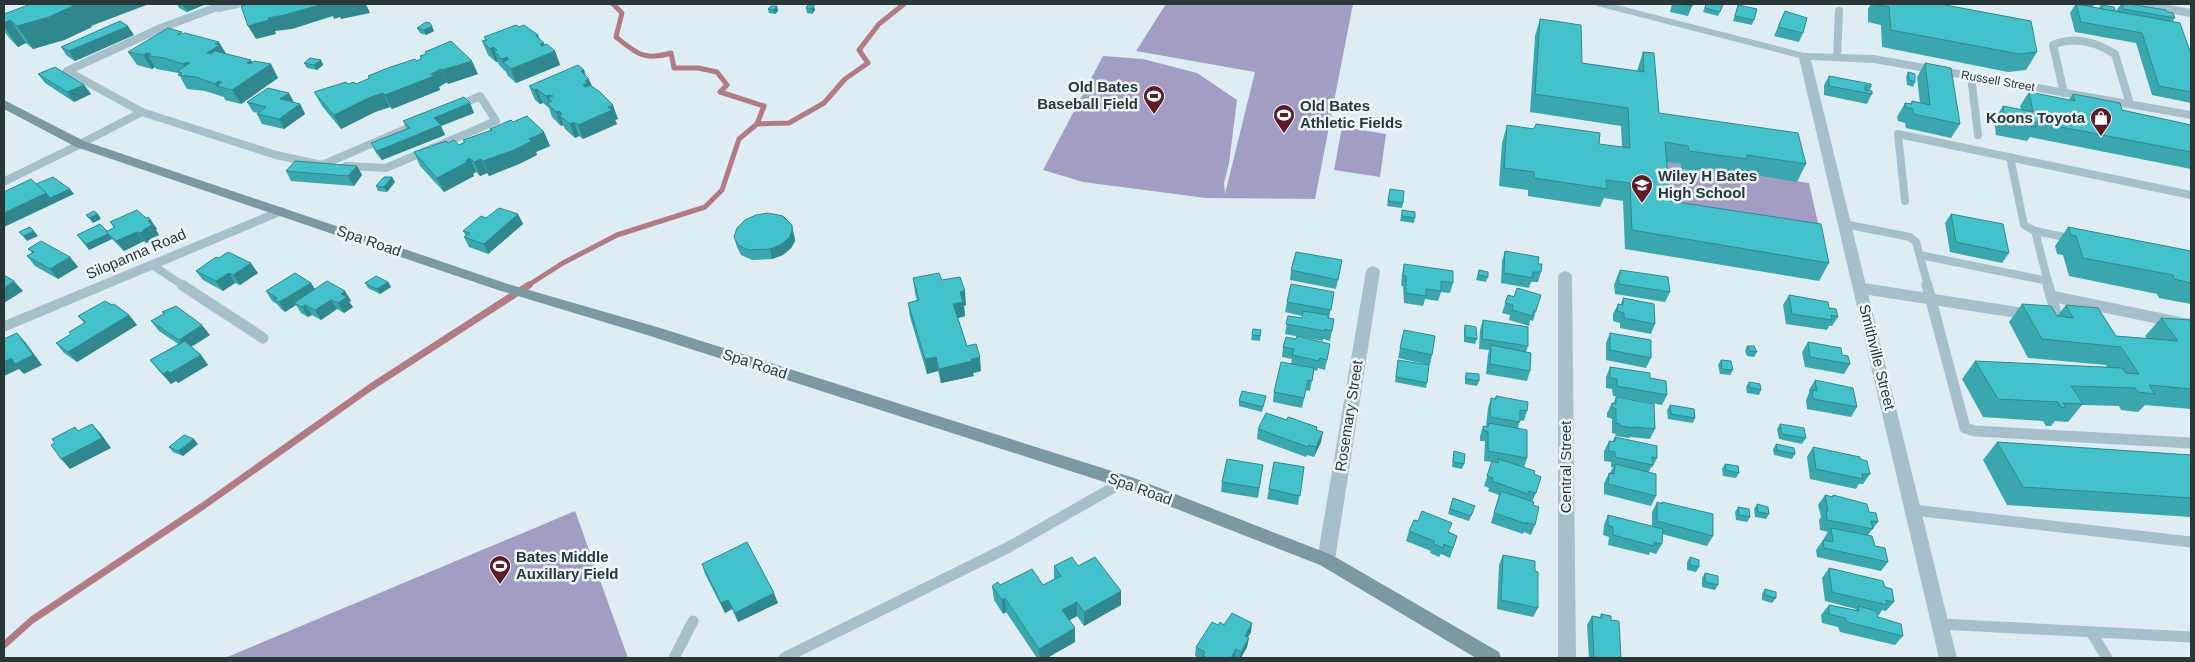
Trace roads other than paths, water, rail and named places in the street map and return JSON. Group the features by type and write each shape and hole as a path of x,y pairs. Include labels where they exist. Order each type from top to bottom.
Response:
{"main road":[{"name":"Spa Road","path":"4,104 80,144 502,287 652,331 1123,482 1326,560 1492,658"}],"street":[{"name":"Russell Street","path":"1601,4 1804,56 1874,59 2191,115"},
{"name":"Smithville Street","path":"1804,56 1948,658"},
{"path":"4,182 80,144"},
{"name":"Silopanna Road","path":"4,328 280,211"},
{"name":"Rosemary Street","path":"1326,560 1373,271"},
{"name":"Central Street","path":"1565,276 1566,658"}],"lane":[{"path":"225,4 161,28 66,71 142,112 276,155 322,165 386,168 496,121 480,96 445,112"},
{"path":"211,10 237,4"},
{"path":"2140,4 2191,13"},
{"path":"1836,57 1839,12"},
{"path":"2064,93 2053,45 2060,40 2074,40 2101,46 2115,54 2130,104"},
{"path":"1971,76 1978,135"},
{"path":"80,144 142,112"},
{"path":"322,165 427,119"},
{"path":"1905,200 1898,134 2191,195"},
{"path":"2010,157 2024,225 2035,231 2084,241"},
{"path":"1844,224 1910,237 1916,242 1966,428 1975,431 2191,443"},
{"path":"1860,288 2040,316 2056,314 2035,231"},
{"path":"1920,255 2048,281"},
{"path":"152,265 263,338"},
{"path":"2051,296 2191,325"},
{"path":"784,658 1009,547 1123,482"},
{"path":"1913,510 2191,542"},
{"path":"674,658 692,621"},
{"path":"1940,624 2191,638"},
{"path":"2091,632 2107,658"}],"waterway":[{"path":"613,4 622,13 616,37 636,52 647,56 671,53 674,68 698,68 717,72 727,85 720,92 764,106 757,124"},
{"path":"757,124 789,123 824,103 845,79 868,63 859,50 879,24 904,4"},
{"path":"527,286 563,263 617,235 705,207 722,190 739,139 757,124"},
{"path":"4,645 32,620 203,506 371,387 529,285"}],"place":[{"name":"Old Bates Baseball Field","path":"1154,115"},
{"name":"Old Bates Athletic Fields","path":"1284,134"},
{"name":"Koons Toyota","path":"2101,137"},
{"name":"Wiley H Bates High School","path":"1642,204"},
{"name":"Bates Middle Auxillary Field","path":"500,585"}]}
